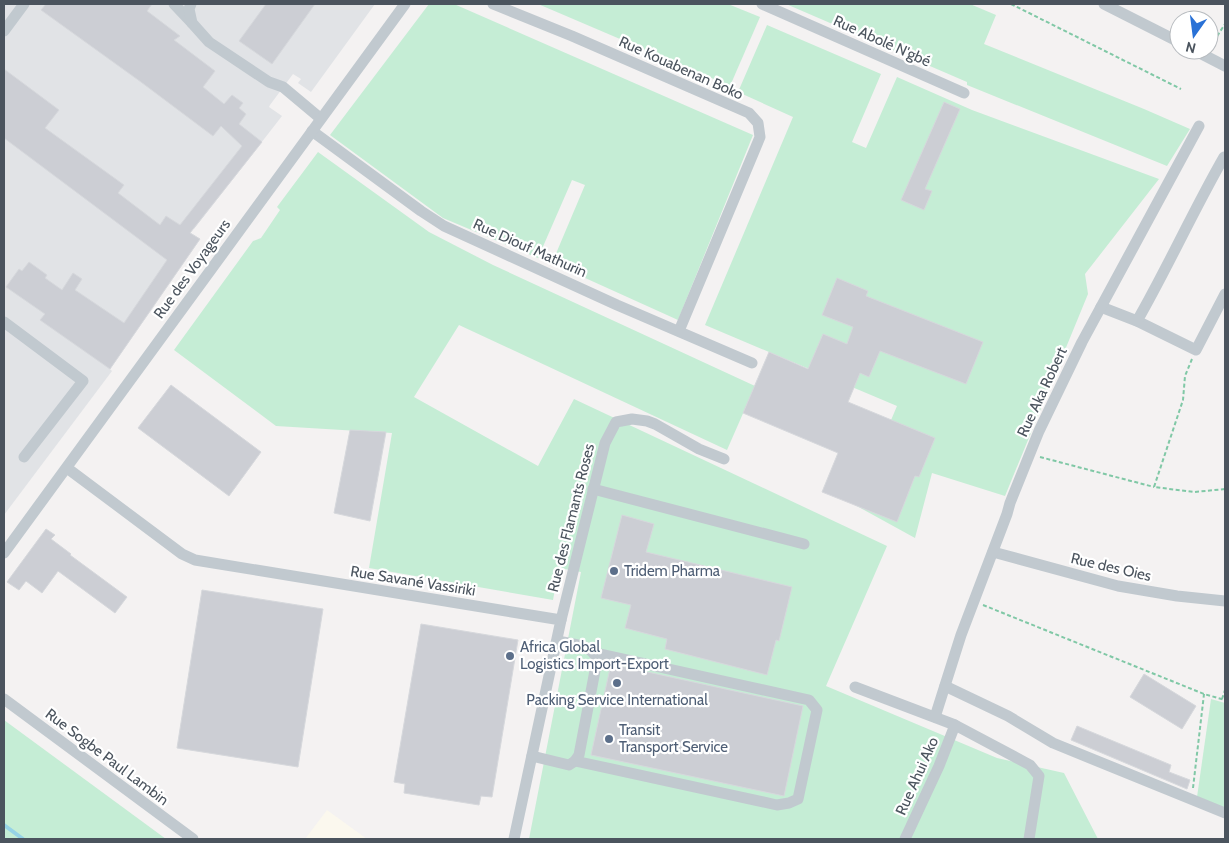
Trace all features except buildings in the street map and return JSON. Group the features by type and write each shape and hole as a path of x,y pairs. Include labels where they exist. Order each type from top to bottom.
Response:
{"street":[{"path":"4,31 24,4"},
{"path":"174,4 209,42 269,82 283,87 320,118"},
{"path":"191,4 189,9 192,23"},
{"name":"Rue des Voyageurs","path":"4,553 405,4"},
{"name":"Rue Kouabenan Boko","path":"493,4 572,36 748,113 758,123 760,137 680,331"},
{"name":"Rue Abolé N'gbé","path":"762,4 964,93"},
{"path":"1104,4 1169,37"},
{"path":"1213,60 1225,66"},
{"name":"Rue Aka Robert","path":"935,717 974,601 1029,454 1078,350 1199,126"},
{"name":"Rue Diouf Mathurin","path":"312,131 444,226 617,305 752,363"},
{"path":"1137,321 1160,281 1199,201 1224,157"},
{"path":"1101,308 1137,321 1196,350 1225,294"},
{"path":"4,322 83,381 24,457"},
{"name":"Rue des Flamants Roses","path":"561,620 592,489 605,444 616,422 632,419 647,421 699,449 724,458"},
{"name":"Rue Savané Vassiriki","path":"67,468 188,558 561,620"},
{"path":"592,489 804,544"},
{"name":"Rue des Oies","path":"993,552 1118,586 1177,596 1225,601"},
{"path":"514,839 561,620"},
{"path":"557,641 590,648 596,653 809,700 817,710 798,799 789,803 778,804 575,762"},
{"path":"532,756 569,765 575,762 579,755 597,660 596,653"},
{"path":"945,686 1008,716 1053,744 1225,813"},
{"path":"855,687 955,725 1030,765 1038,776 1029,839"},
{"name":"Rue Sogbe Paul Lambin","path":"4,699 192,839"},
{"name":"Rue Ahui Ako","path":"905,839 939,766 955,725"}],"path":[{"path":"1011,4 1181,89"},
{"path":"1154,487 1182,400 1185,376 1196,350"},
{"path":"1029,454 1154,487 1194,492 1225,489"},
{"path":"974,601 1204,694 1225,700"},
{"path":"1222,699 1225,690"},
{"path":"1192,799 1204,694"}],"shaded area":[{"path":"4,4 375,4 311,92 298,83 301,79 293,74 270,105 269,107 282,116 194,229 186,223 182,227 200,239 110,369 112,371 4,515"},
{"path":"327,810 367,839 305,839"}],"green space":[{"path":"429,4 454,4 753,135 678,320 552,263 585,185 572,180 538,258 443,218 330,135"},
{"path":"538,4 728,4 760,17 730,86"},
{"path":"786,4 970,4 996,15 984,44 1190,129 1167,166 967,85 967,82"},
{"path":"767,25 881,74 852,142 866,148 897,77 972,110 1159,179 1085,274 1088,294 1005,496 932,473 915,538 855,505 897,406 705,325 793,117 738,92"},
{"path":"318,152 429,232 493,265 755,386 727,450 459,325 414,397 538,466 574,399 887,546 826,686 997,758 1064,773 1098,839 529,839 581,572 559,568 553,600 369,568 392,433 276,426 174,350 253,241 261,238 280,210 277,207"},
{"path":"1211,699 1225,703 1225,808 1197,797"},
{"path":"4,720 166,839 4,839"}],"waterway":[{"path":"4,825 23,839"}],"place":[{"name":"Tridem Pharma","path":"614,571"},
{"name":"Africa Global Logistics Import-Export","path":"510,656"},
{"name":"Packing Service International","path":"617,683"},
{"name":"Transit Transport Service","path":"609,739"}]}
